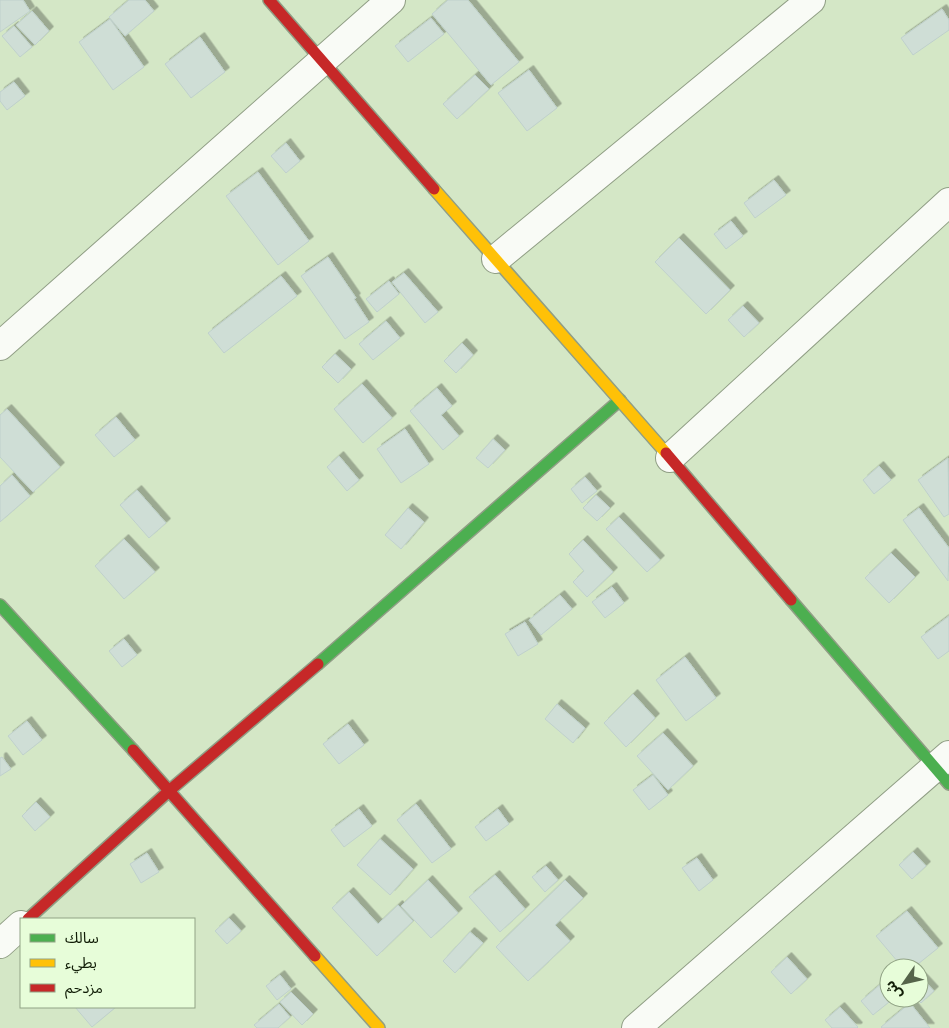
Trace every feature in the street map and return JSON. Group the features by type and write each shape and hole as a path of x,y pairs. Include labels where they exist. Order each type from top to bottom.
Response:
{"street":[{"path":"269,0 944,769 636,1028"},
{"path":"0,346 391,0"},
{"path":"496,258 811,0"},
{"path":"670,458 949,202"},
{"path":"29,918 170,790 389,604 620,400"},
{"path":"0,605 170,790 380,1028"},
{"path":"0,944 20,926"}],"building":[{"path":"0,0 23,0 30,11 0,32"},
{"path":"129,0 145,0 154,11 125,36 109,17"},
{"path":"448,0 468,0 519,62 491,85 432,14"},
{"path":"942,9 949,20 949,30 913,55 901,38"},
{"path":"32,11 49,31 35,45 16,25"},
{"path":"431,18 444,34 408,62 395,46"},
{"path":"110,19 144,67 113,90 79,42"},
{"path":"14,26 32,47 20,57 2,36"},
{"path":"200,37 225,72 191,98 165,64"},
{"path":"529,70 557,108 527,131 498,93"},
{"path":"475,75 489,89 457,119 443,104"},
{"path":"14,82 25,96 7,110 0,101 0,92"},
{"path":"286,143 300,161 286,173 271,156"},
{"path":"258,172 309,241 278,265 226,196"},
{"path":"774,180 786,195 755,218 744,203"},
{"path":"731,221 743,236 726,249 714,234"},
{"path":"679,238 730,290 706,314 655,262"},
{"path":"328,257 356,298 354,299 369,322 345,339 301,276"},
{"path":"404,273 438,312 425,323 392,282"},
{"path":"281,276 297,296 224,353 208,333"},
{"path":"389,281 399,294 377,312 366,299"},
{"path":"743,306 759,323 744,337 728,320"},
{"path":"386,321 400,338 373,360 359,344"},
{"path":"462,343 473,355 456,373 444,361"},
{"path":"335,354 351,369 338,383 322,367"},
{"path":"362,384 392,418 363,443 334,409"},
{"path":"437,388 452,406 441,415 459,436 443,450 410,411"},
{"path":"7,409 60,467 33,492 0,457 0,415"},
{"path":"116,417 135,440 114,457 95,435"},
{"path":"405,429 429,464 401,483 377,449"},
{"path":"493,439 505,450 488,468 476,458"},
{"path":"339,456 359,480 347,491 327,467"},
{"path":"948,458 949,514 944,517 918,480"},
{"path":"879,466 891,480 874,494 863,480"},
{"path":"12,475 30,496 0,522 0,486"},
{"path":"585,477 597,491 582,503 571,489"},
{"path":"137,490 166,523 149,538 120,505"},
{"path":"596,495 610,508 597,521 583,508"},
{"path":"408,508 424,522 401,549 385,535"},
{"path":"919,508 949,548 948,581 903,520"},
{"path":"619,517 660,560 647,572 606,529"},
{"path":"124,539 155,572 124,599 95,566"},
{"path":"583,540 613,572 587,597 573,582 584,571 569,554"},
{"path":"891,553 915,577 889,603 865,578"},
{"path":"612,587 624,603 605,618 592,602"},
{"path":"560,595 572,609 541,635 529,620"},
{"path":"949,616 949,651 938,659 921,637"},
{"path":"525,622 538,644 518,656 505,634"},
{"path":"124,639 137,655 122,667 109,651"},
{"path":"685,657 716,698 686,721 656,680"},
{"path":"633,694 655,718 626,747 604,723"},
{"path":"557,704 585,728 573,743 545,719"},
{"path":"27,721 42,740 23,755 8,736"},
{"path":"348,724 364,745 339,764 323,744"},
{"path":"663,733 693,766 668,790 637,756"},
{"path":"2,757 11,769 0,776 0,758"},
{"path":"653,775 668,795 649,810 633,790"},
{"path":"36,802 50,817 35,831 22,816"},
{"path":"416,804 451,849 432,863 397,820"},
{"path":"359,809 372,826 344,847 331,830"},
{"path":"498,809 509,824 486,841 475,827"},
{"path":"380,839 413,869 390,895 357,865"},
{"path":"913,852 926,866 912,879 899,865"},
{"path":"147,853 159,872 141,883 130,864"},
{"path":"697,858 713,880 699,891 682,868"},
{"path":"546,866 558,880 545,892 532,877"},
{"path":"495,875 525,909 500,932 469,897"},
{"path":"428,880 458,913 431,938 401,906"},
{"path":"565,880 583,898 555,925 570,941 528,981 496,947"},
{"path":"349,892 378,924 398,905 413,921 377,956 332,908"},
{"path":"907,911 938,948 926,958 895,958 876,936"},
{"path":"229,918 241,931 227,944 215,931"},
{"path":"470,932 483,943 455,973 443,961"},
{"path":"787,957 807,979 791,994 771,972"},
{"path":"280,975 291,989 277,1000 266,986"},
{"path":"879,986 879,1008 882,1008 873,1015 861,1001"},
{"path":"929,986 934,991 929,996"},
{"path":"291,992 313,1014 302,1025 280,1002"},
{"path":"279,1004 290,1017 278,1028 257,1028 254,1025"},
{"path":"840,1007 857,1028 832,1028 825,1020"},
{"path":"76,1008 115,1008 92,1027"},
{"path":"904,1008 914,1008 930,1028 882,1028"}],"traffic: fast":[{"path":"318,664 620,400"},
{"path":"791,600 949,784"},
{"path":"0,605 133,750"}],"traffic: slow":[{"path":"434,189 666,453"},
{"path":"315,956 379,1028"}],"traffic: jam":[{"path":"269,0 434,189"},
{"path":"666,453 791,600"},
{"path":"29,918 170,790 318,664"},
{"path":"133,750 315,956"}]}
